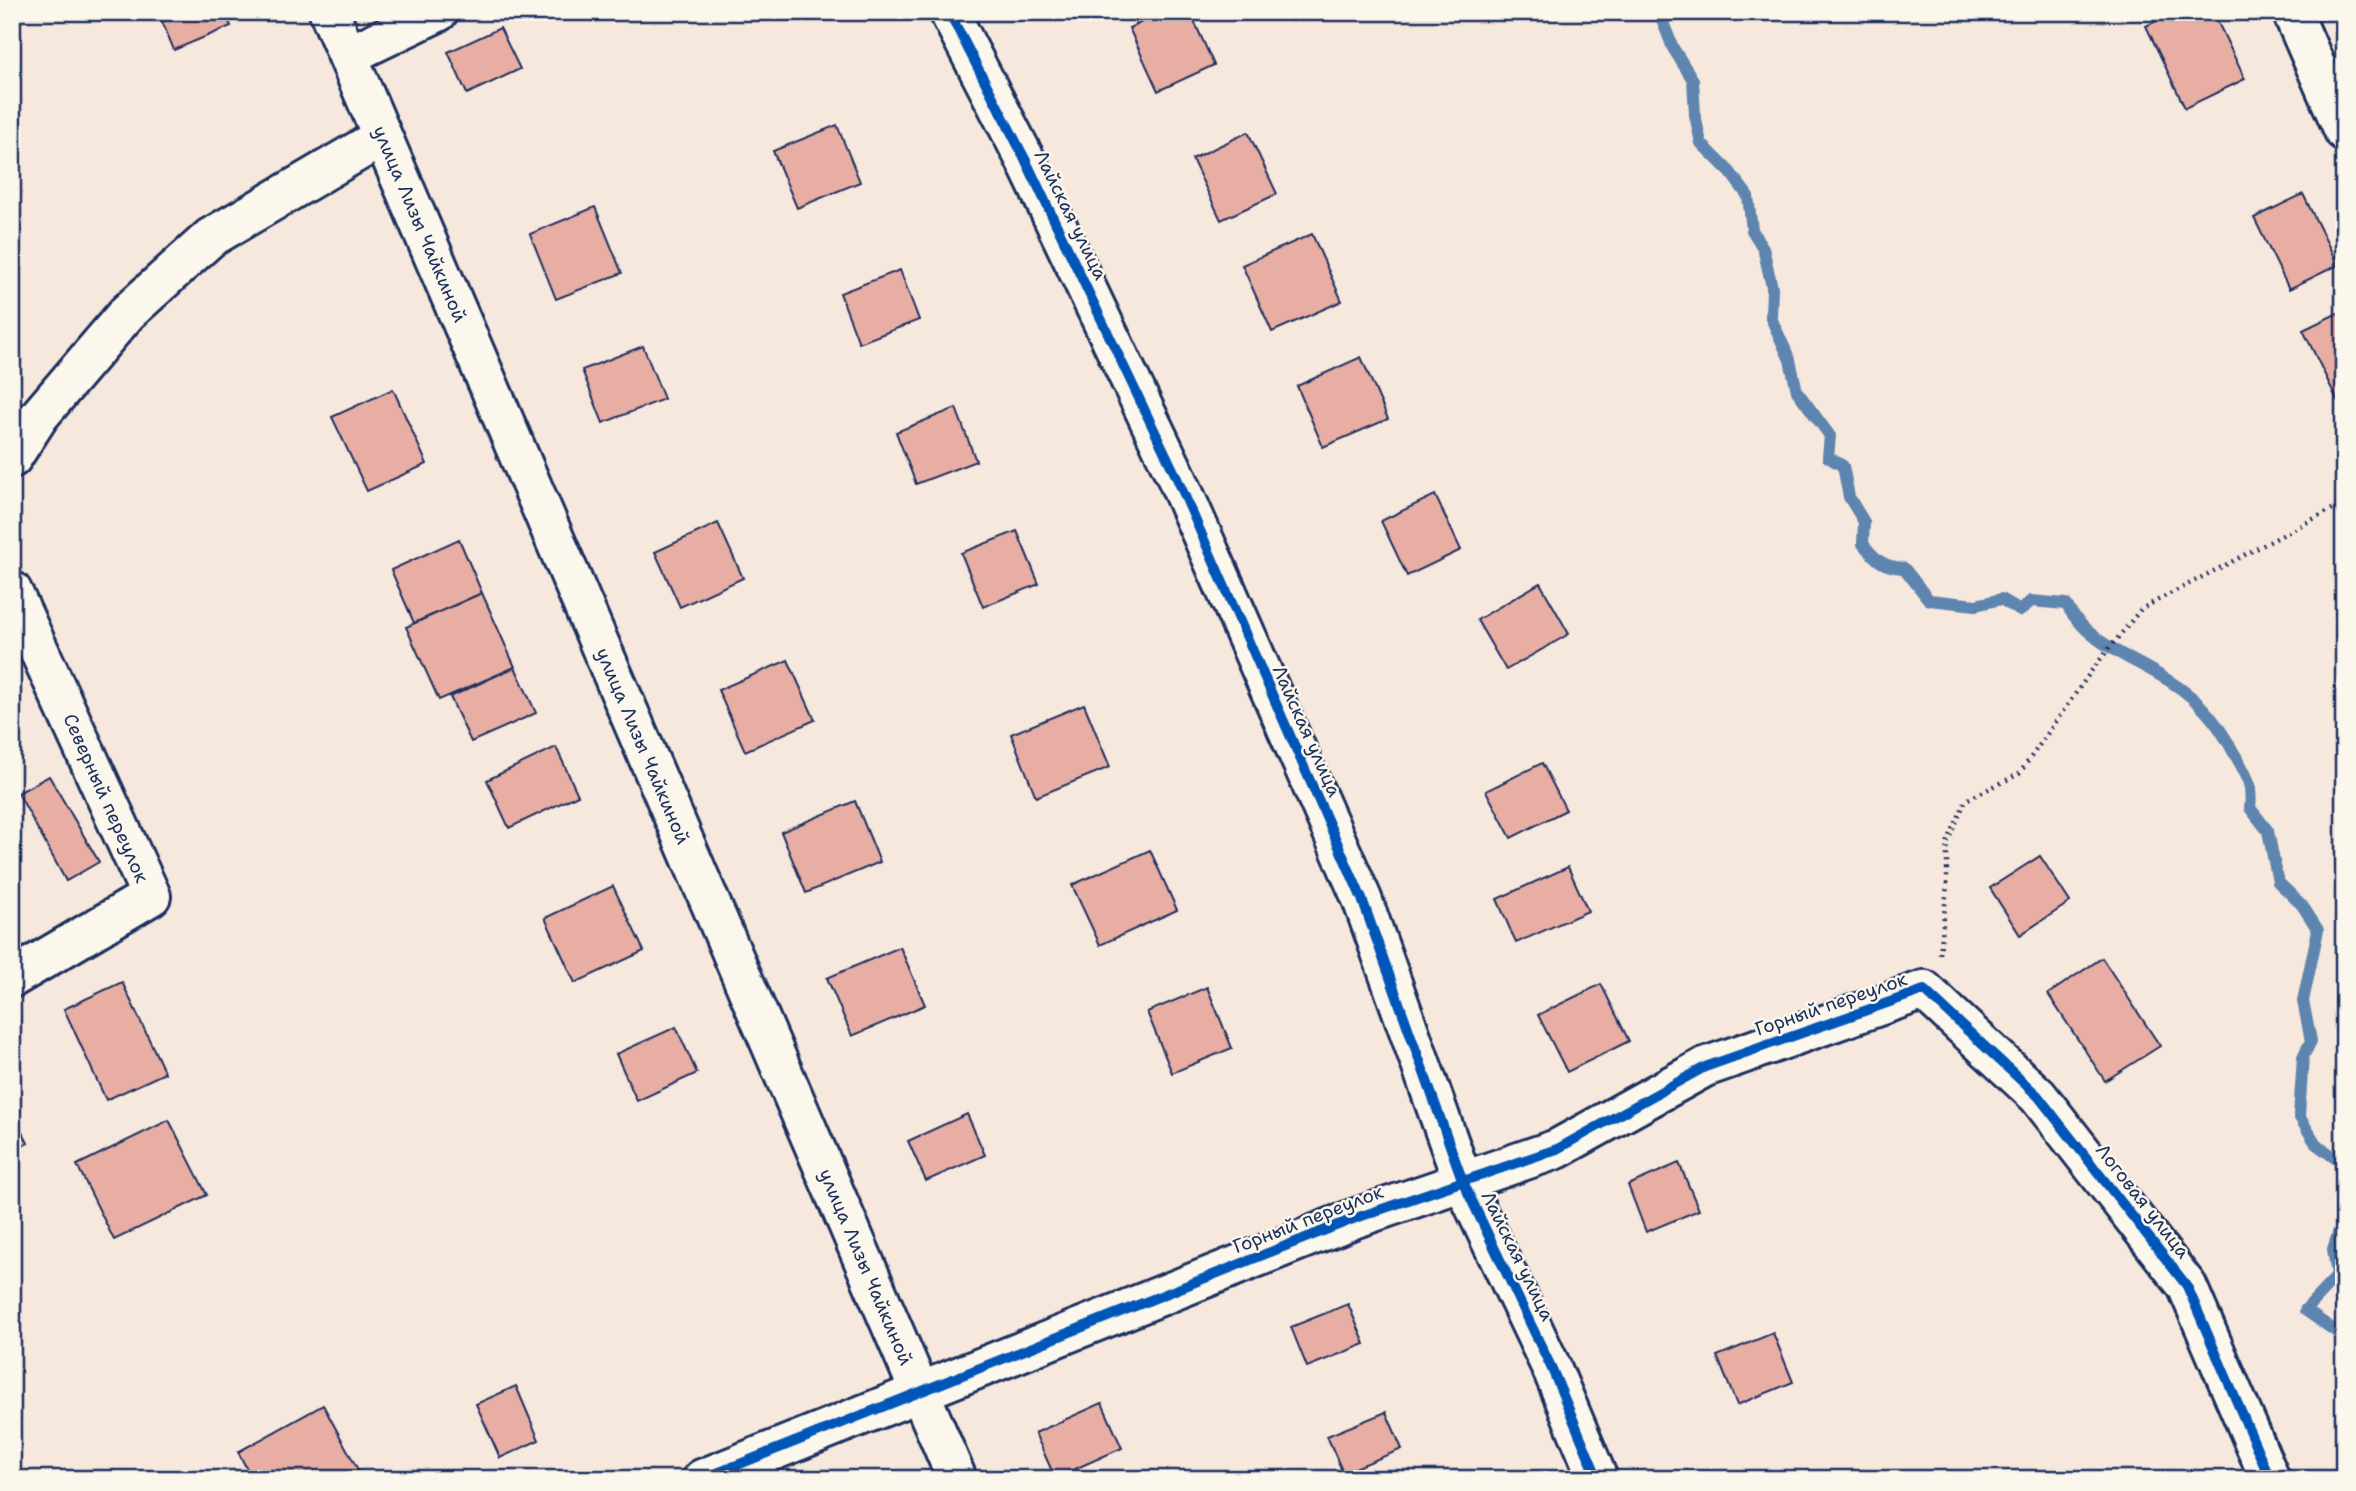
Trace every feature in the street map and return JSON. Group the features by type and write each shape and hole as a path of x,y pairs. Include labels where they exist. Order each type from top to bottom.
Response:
{"street":[{"name":"улица Лизы Чайкиной","path":"329,12 957,1479"},
{"path":"349,55 438,12"},
{"name":"Лайская улица","path":"949,12 1026,159 1176,475 1362,899 1463,1182 1552,1369 1598,1479"},
{"path":"2292,12 2344,131"},
{"path":"12,458 39,416 127,313 210,238 382,137"},
{"name":"Северный переулок","path":"12,591 151,897 12,978"},
{"name":"Горный переулок","path":"702,1479 919,1390 1353,1219 1557,1149 1705,1067 1924,990"},
{"name":"Логовая улица","path":"1924,990 2039,1096 2187,1286 2270,1479"}],"path":[{"path":"1924,990 1940,957 1947,886 1947,843 1966,800 2019,774 2092,670 2141,608 2344,503"}],"building":[{"path":"158,12 225,12 231,26 174,50"},
{"path":"1164,12 1190,12 1214,65 1158,91 1129,28"},
{"path":"2175,12 2213,12 2245,79 2185,108 2146,26"},
{"path":"500,28 520,69 467,94 448,52"},
{"path":"837,125 860,182 797,208 773,151"},
{"path":"1248,132 1277,194 1221,220 1192,159"},
{"path":"2303,194 2338,265 2289,289 2254,218"},
{"path":"595,207 622,273 556,299 530,234"},
{"path":"1312,234 1342,301 1272,332 1242,265"},
{"path":"900,270 919,320 859,343 840,293"},
{"path":"2344,310 2344,414 2303,330"},
{"path":"643,346 664,399 603,423 582,370"},
{"path":"1361,357 1388,419 1323,447 1297,386"},
{"path":"393,389 427,464 367,491 332,417"},
{"path":"956,408 976,461 916,484 896,432"},
{"path":"1435,495 1461,550 1407,576 1381,521"},
{"path":"718,523 743,578 680,607 655,552"},
{"path":"1017,531 1039,584 983,607 961,553"},
{"path":"459,539 482,593 414,623 391,570"},
{"path":"1540,583 1569,634 1506,670 1477,620"},
{"path":"482,593 515,667 439,700 406,627"},
{"path":"788,660 815,720 745,751 718,690"},
{"path":"515,667 536,713 471,742 450,697"},
{"path":"1084,704 1110,767 1036,797 1011,734"},
{"path":"556,747 578,795 509,828 487,780"},
{"path":"1542,763 1566,810 1511,838 1486,791"},
{"path":"49,776 99,862 66,881 18,793"},
{"path":"855,801 880,862 806,893 781,832"},
{"path":"1150,850 1177,910 1100,945 1072,885"},
{"path":"2040,856 2070,902 2020,935 1990,888"},
{"path":"1568,867 1588,911 1516,943 1497,899"},
{"path":"613,886 644,951 575,983 545,918"},
{"path":"900,947 925,1005 852,1036 827,978"},
{"path":"2102,958 2160,1046 2105,1081 2048,994"},
{"path":"122,982 165,1073 106,1100 64,1009"},
{"path":"1601,984 1629,1041 1567,1072 1538,1015"},
{"path":"1207,987 1232,1048 1172,1073 1147,1012"},
{"path":"676,1027 697,1073 637,1101 616,1054"},
{"path":"12,1112 28,1143 12,1151"},
{"path":"967,1114 985,1155 926,1181 908,1141"},
{"path":"169,1120 207,1195 114,1240 77,1165"},
{"path":"1679,1163 1699,1210 1646,1232 1628,1185"},
{"path":"1348,1304 1365,1344 1307,1367 1291,1327"},
{"path":"1773,1333 1793,1382 1737,1405 1717,1356"},
{"path":"516,1386 539,1440 500,1458 476,1404"},
{"path":"1102,1403 1122,1448 1055,1478 1035,1433"},
{"path":"323,1405 363,1479 235,1479 248,1471 238,1452"},
{"path":"1386,1412 1402,1449 1343,1473 1327,1436"}],"waterway":[{"path":"1659,12 1673,48 1693,80 1695,115 1701,143 1730,172 1748,196 1752,230 1763,248 1772,287 1771,318 1790,360 1797,391 1830,436 1828,457 1843,466 1849,497 1864,522 1863,544 1880,562 1904,568 1929,600 1976,605 2001,599 2020,611 2031,601 2066,604 2089,632 2170,681 2200,705 2229,744 2248,779 2250,808 2268,831 2278,882 2302,905 2318,930 2303,1001 2311,1041 2303,1057 2299,1116 2316,1144 2339,1161 2344,1181"},
{"path":"2344,1215 2333,1249 2337,1276 2305,1310 2344,1337"}],"cycle path":[{"path":"949,12 1025,159 1176,476 1362,899 1463,1182 1552,1369 1598,1479"},
{"path":"702,1479 1353,1219 1557,1149 1705,1067 1924,990 2038,1096 2187,1286 2270,1479"}]}
